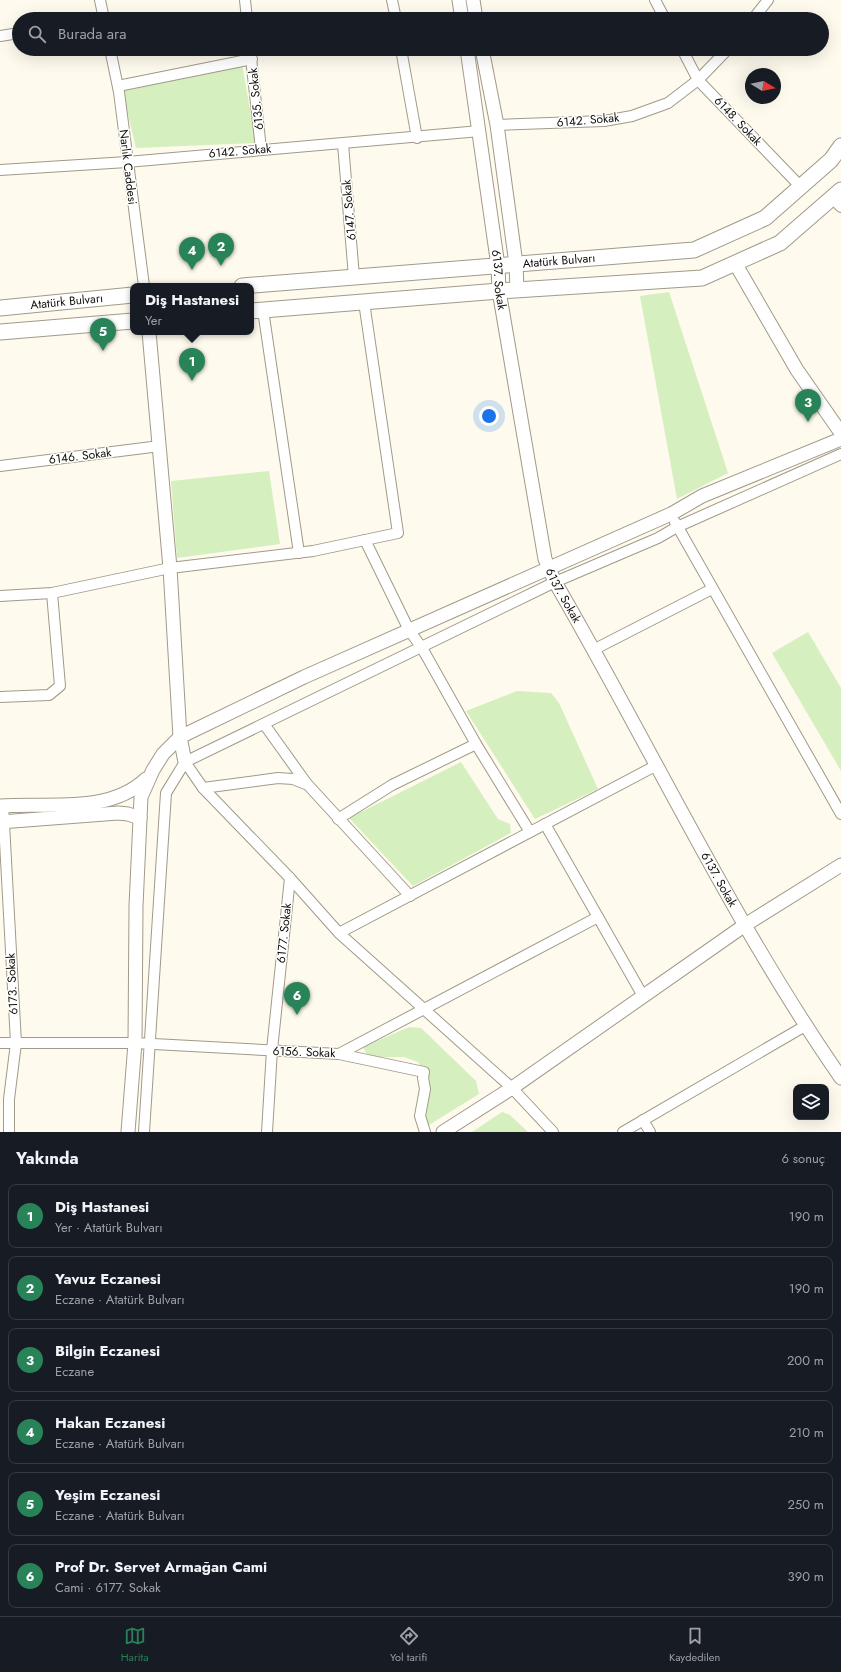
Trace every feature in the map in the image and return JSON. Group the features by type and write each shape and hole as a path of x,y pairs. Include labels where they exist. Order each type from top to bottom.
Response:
{"main road":[{"name":"Atatürk Bulvarı","path":"254,285 694,250 765,218 831,160 841,146"},
{"name":"Atatürk Bulvarı","path":"257,311 499,291 702,278 780,243 838,199"},
{"name":"Atatürk Bulvarı","path":"0,308 130,295"},
{"name":"Atatürk Bulvarı","path":"0,332 130,321"}],"street":[{"path":"100,0 102,12"},
{"path":"245,0 246,12"},
{"path":"392,0 395,12"},
{"path":"459,0 461,12"},
{"path":"473,0 475,12"},
{"path":"655,0 661,12"},
{"path":"758,12 767,0"},
{"path":"0,36 12,34"},
{"name":"Narlık Caddesi","path":"112,56 118,86 144,283"},
{"path":"118,86 243,56"},
{"name":"6135. Sokak","path":"251,56 261,149"},
{"path":"402,56 417,138"},
{"name":"6137. Sokak","path":"468,56 480,131 498,266 499,291 532,492 545,559 555,582 745,925 805,1026 841,1078"},
{"name":"6137. Sokak","path":"483,56 497,125 516,264 517,290"},
{"name":"6148. Sokak","path":"686,56 698,80 801,187"},
{"name":"6142. Sokak","path":"497,125 604,121 632,116 668,103 698,80 721,56"},
{"name":"6142. Sokak","path":"0,170 127,162 261,149 417,138 480,131"},
{"name":"6147. Sokak","path":"343,144 354,277"},
{"path":"735,263 796,370 841,433"},
{"path":"0,596 52,593 170,568 299,553 398,533 364,302"},
{"path":"257,311 299,553"},
{"path":"150,335 170,568 180,737 185,762 203,788 290,878 339,932 512,1088 553,1132"},
{"path":"128,1132 135,1042 136,906 141,797 150,775 163,754 180,737 304,677 671,514 702,496 841,439"},
{"name":"6146. Sokak","path":"0,466 160,446"},
{"path":"144,1132 161,847 166,793 185,762 555,582 658,538 677,527 841,454"},
{"path":"671,514 712,589 841,814"},
{"path":"365,540 409,630 422,648 476,744 530,832"},
{"path":"593,650 712,589"},
{"path":"0,697 49,695 60,686 52,593"},
{"path":"264,724 308,785 410,896"},
{"path":"338,819 392,785 476,744"},
{"path":"339,932 657,765"},
{"path":"1,806 98,803 135,789 150,775"},
{"path":"203,788 278,778 293,779 308,785"},
{"name":"6173. Sokak","path":"1,806 16,1043 9,1099 10,1132"},
{"path":"2,822 118,813 128,814 140,818"},
{"path":"545,824 643,996"},
{"path":"443,1132 512,1088 745,925 841,865"},
{"name":"6177. Sokak","path":"267,1132 272,1050 290,878"},
{"name":"6156. Sokak","path":"0,1044 135,1042 339,1054 423,1008 598,917"},
{"path":"623,1132 805,1026"},
{"path":"339,1054 424,1072 423,1078 426,1089 420,1116 425,1132"},
{"path":"643,1120 650,1132"}],"green space":[{"path":"242,64 256,143 136,148 122,89"},
{"path":"669,292 728,473 677,499 640,296"},
{"path":"269,471 280,544 177,558 171,481"},
{"path":"808,632 841,688 841,771 772,653"},
{"path":"517,691 551,693 559,703 598,789 535,819 466,711"},
{"path":"461,762 498,819 510,824 511,833 413,886 349,818"},
{"path":"409,1027 421,1028 476,1081 479,1094 421,1130 425,1073 418,1062 404,1057 368,1057 363,1047"},
{"path":"502,1112 510,1115 528,1132 472,1132"}],"place":[{"name":"Yavuz Eczanesi","path":"221,266"},
{"name":"Hakan Eczanesi","path":"192,270"},
{"name":"Yeşim Eczanesi","path":"103,351"},
{"name":"Diş Hastanesi","path":"192,381"},
{"name":"Bilgin Eczanesi","path":"808,422"},
{"name":"Prof Dr. Servet Armağan Cami","path":"297,1015"}]}
